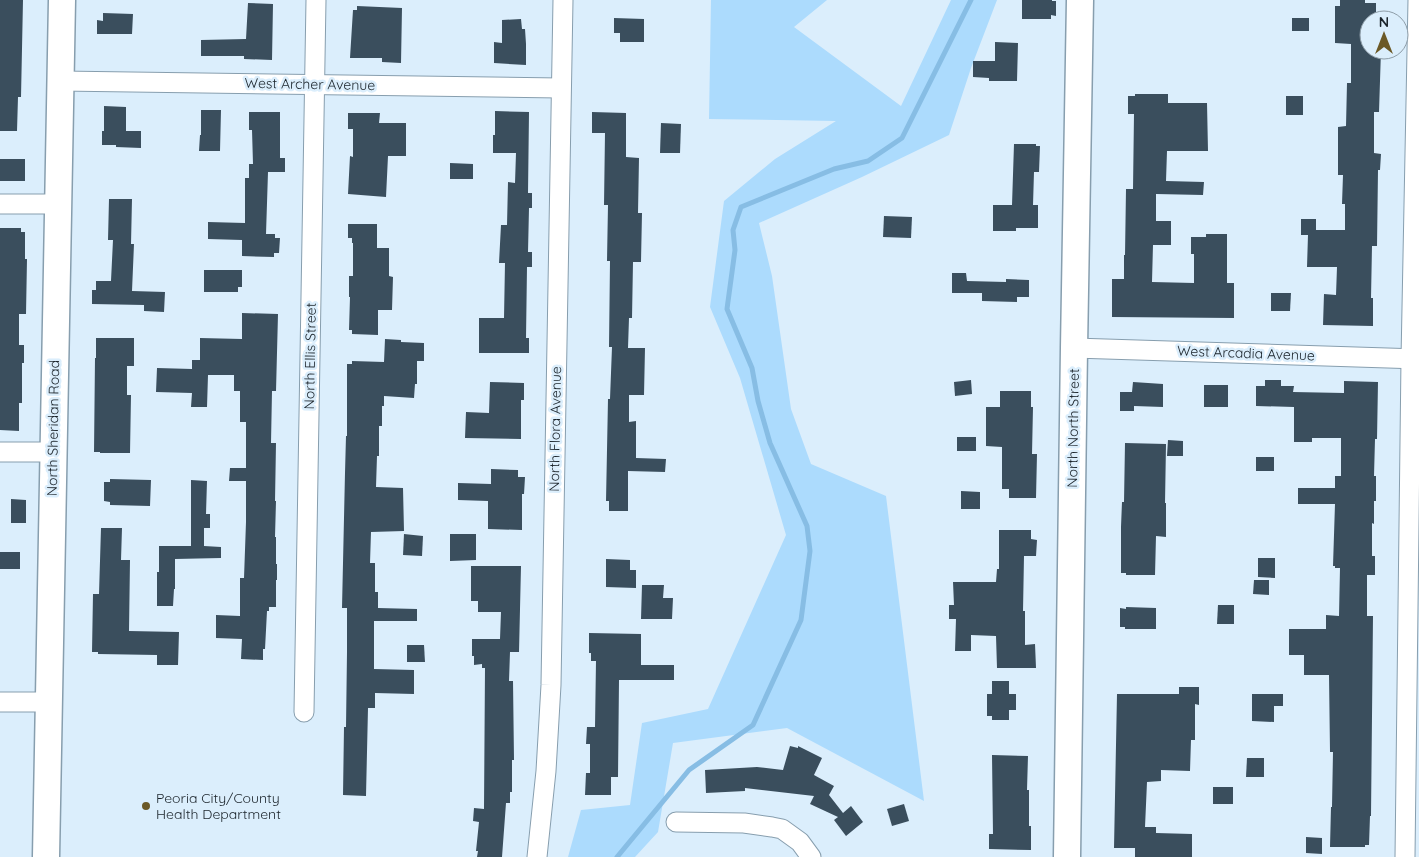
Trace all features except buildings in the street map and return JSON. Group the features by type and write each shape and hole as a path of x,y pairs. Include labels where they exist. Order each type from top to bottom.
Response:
{"main road":[{"name":"North Sheridan Road","path":"46,857 62,0"},
{"name":"North North Street","path":"1067,857 1080,0"}],"street":[{"name":"North Ellis Street","path":"304,712 316,0"},
{"name":"North Flora Avenue","path":"536,857 546,771 551,685 563,0"},
{"path":"1405,857 1415,359 1418,0"},
{"name":"West Archer Avenue","path":"60,81 560,88"},
{"path":"0,204 57,204"},
{"name":"West Arcadia Avenue","path":"1074,348 1415,359"},
{"path":"0,452 53,452"},
{"path":"0,702 49,702"},
{"path":"676,822 744,823 782,829 800,842 811,857"}],"shaded area":[{"path":"711,0 827,0 794,27 901,106 951,0 997,0 971,68 949,135 862,177 759,223 772,276 791,409 811,464 886,496 924,801 787,728 673,743 658,832 635,857 568,857 581,810 630,805 642,723 708,709 786,535 740,378 710,307 724,201 775,159 836,121 709,119"}],"waterway":[{"path":"617,857 689,770 753,725 801,620 810,551 807,526 770,443 758,401 752,368 727,309 735,250 733,230 741,207 834,169 868,161 902,138 971,0"}],"place":[{"name":"Peoria City/County Health Department","path":"146,806"}]}
